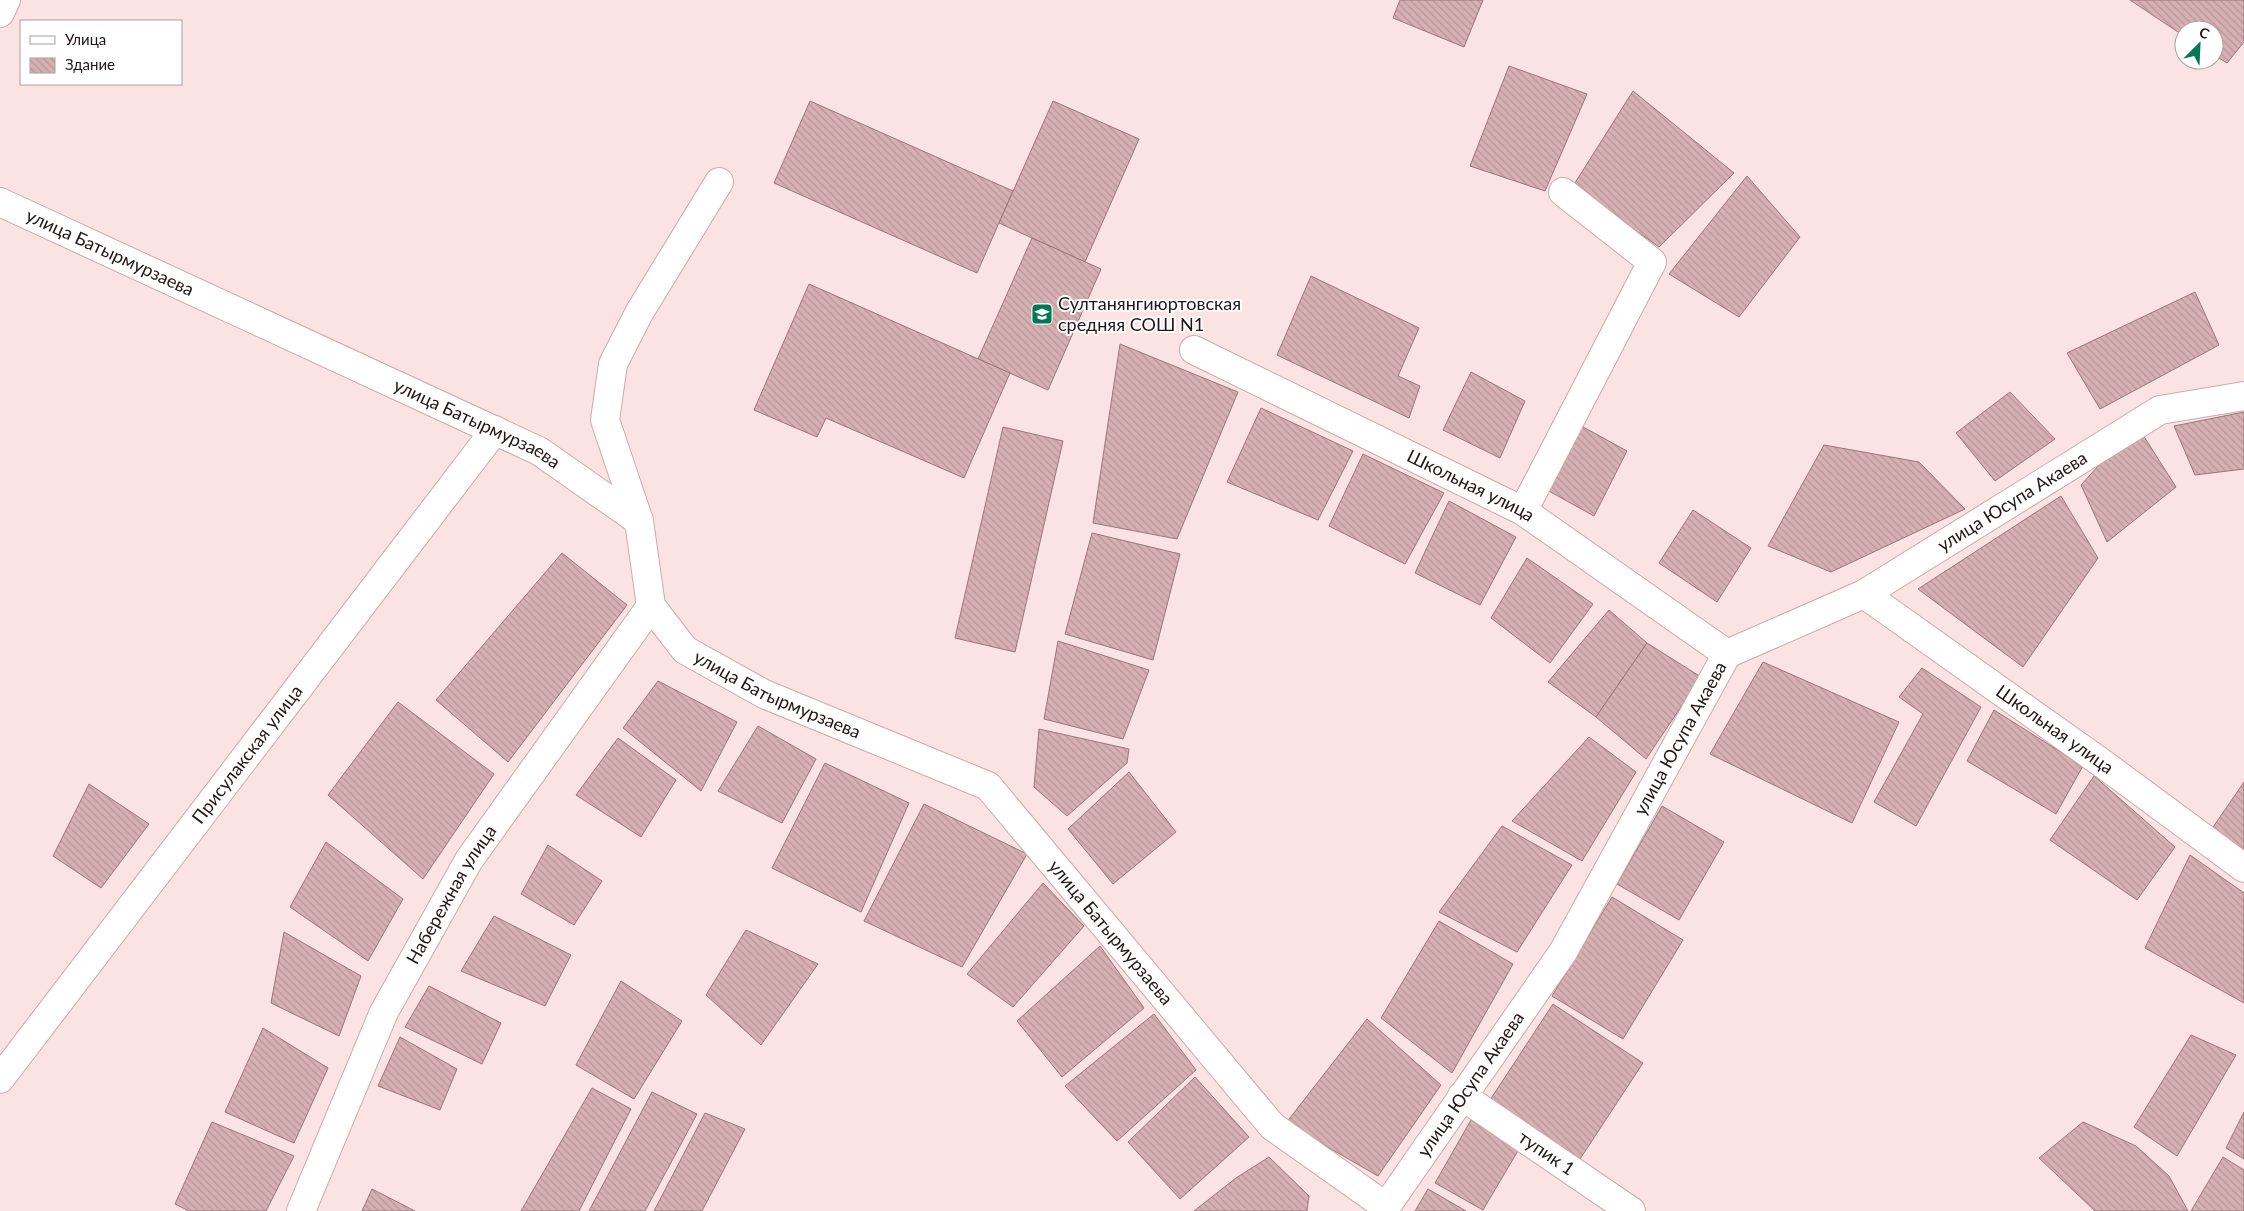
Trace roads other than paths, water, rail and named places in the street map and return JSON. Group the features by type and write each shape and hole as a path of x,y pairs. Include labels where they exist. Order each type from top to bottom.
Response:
{"street":[{"path":"0,13 6,0"},
{"path":"639,521 605,420 613,364 638,313 719,182"},
{"path":"1523,511 1652,262 1563,192"},
{"name":"улица Батырмурзаева","path":"0,202 539,451 639,521 652,606 685,650 764,694 988,786 1272,1126 1384,1209"},
{"name":"Школьная улица","path":"1194,350 1523,511 1727,654"},
{"name":"улица Юсупа Акаева","path":"1384,1209 1563,952 1727,654 1864,594 2160,410 2244,396"},
{"name":"Присулакская улица","path":"0,1079 495,430"},
{"name":"Школьная улица","path":"1864,594 2106,766 2244,868"},
{"name":"Набережная улица","path":"301,1211 384,1012 469,860 652,606"},
{"name":"тупик 1","path":"1462,1096 1631,1211"}],"place":[{"name":"Султанянгиюртовская средняя СОШ N1","path":"1042,314"}]}
